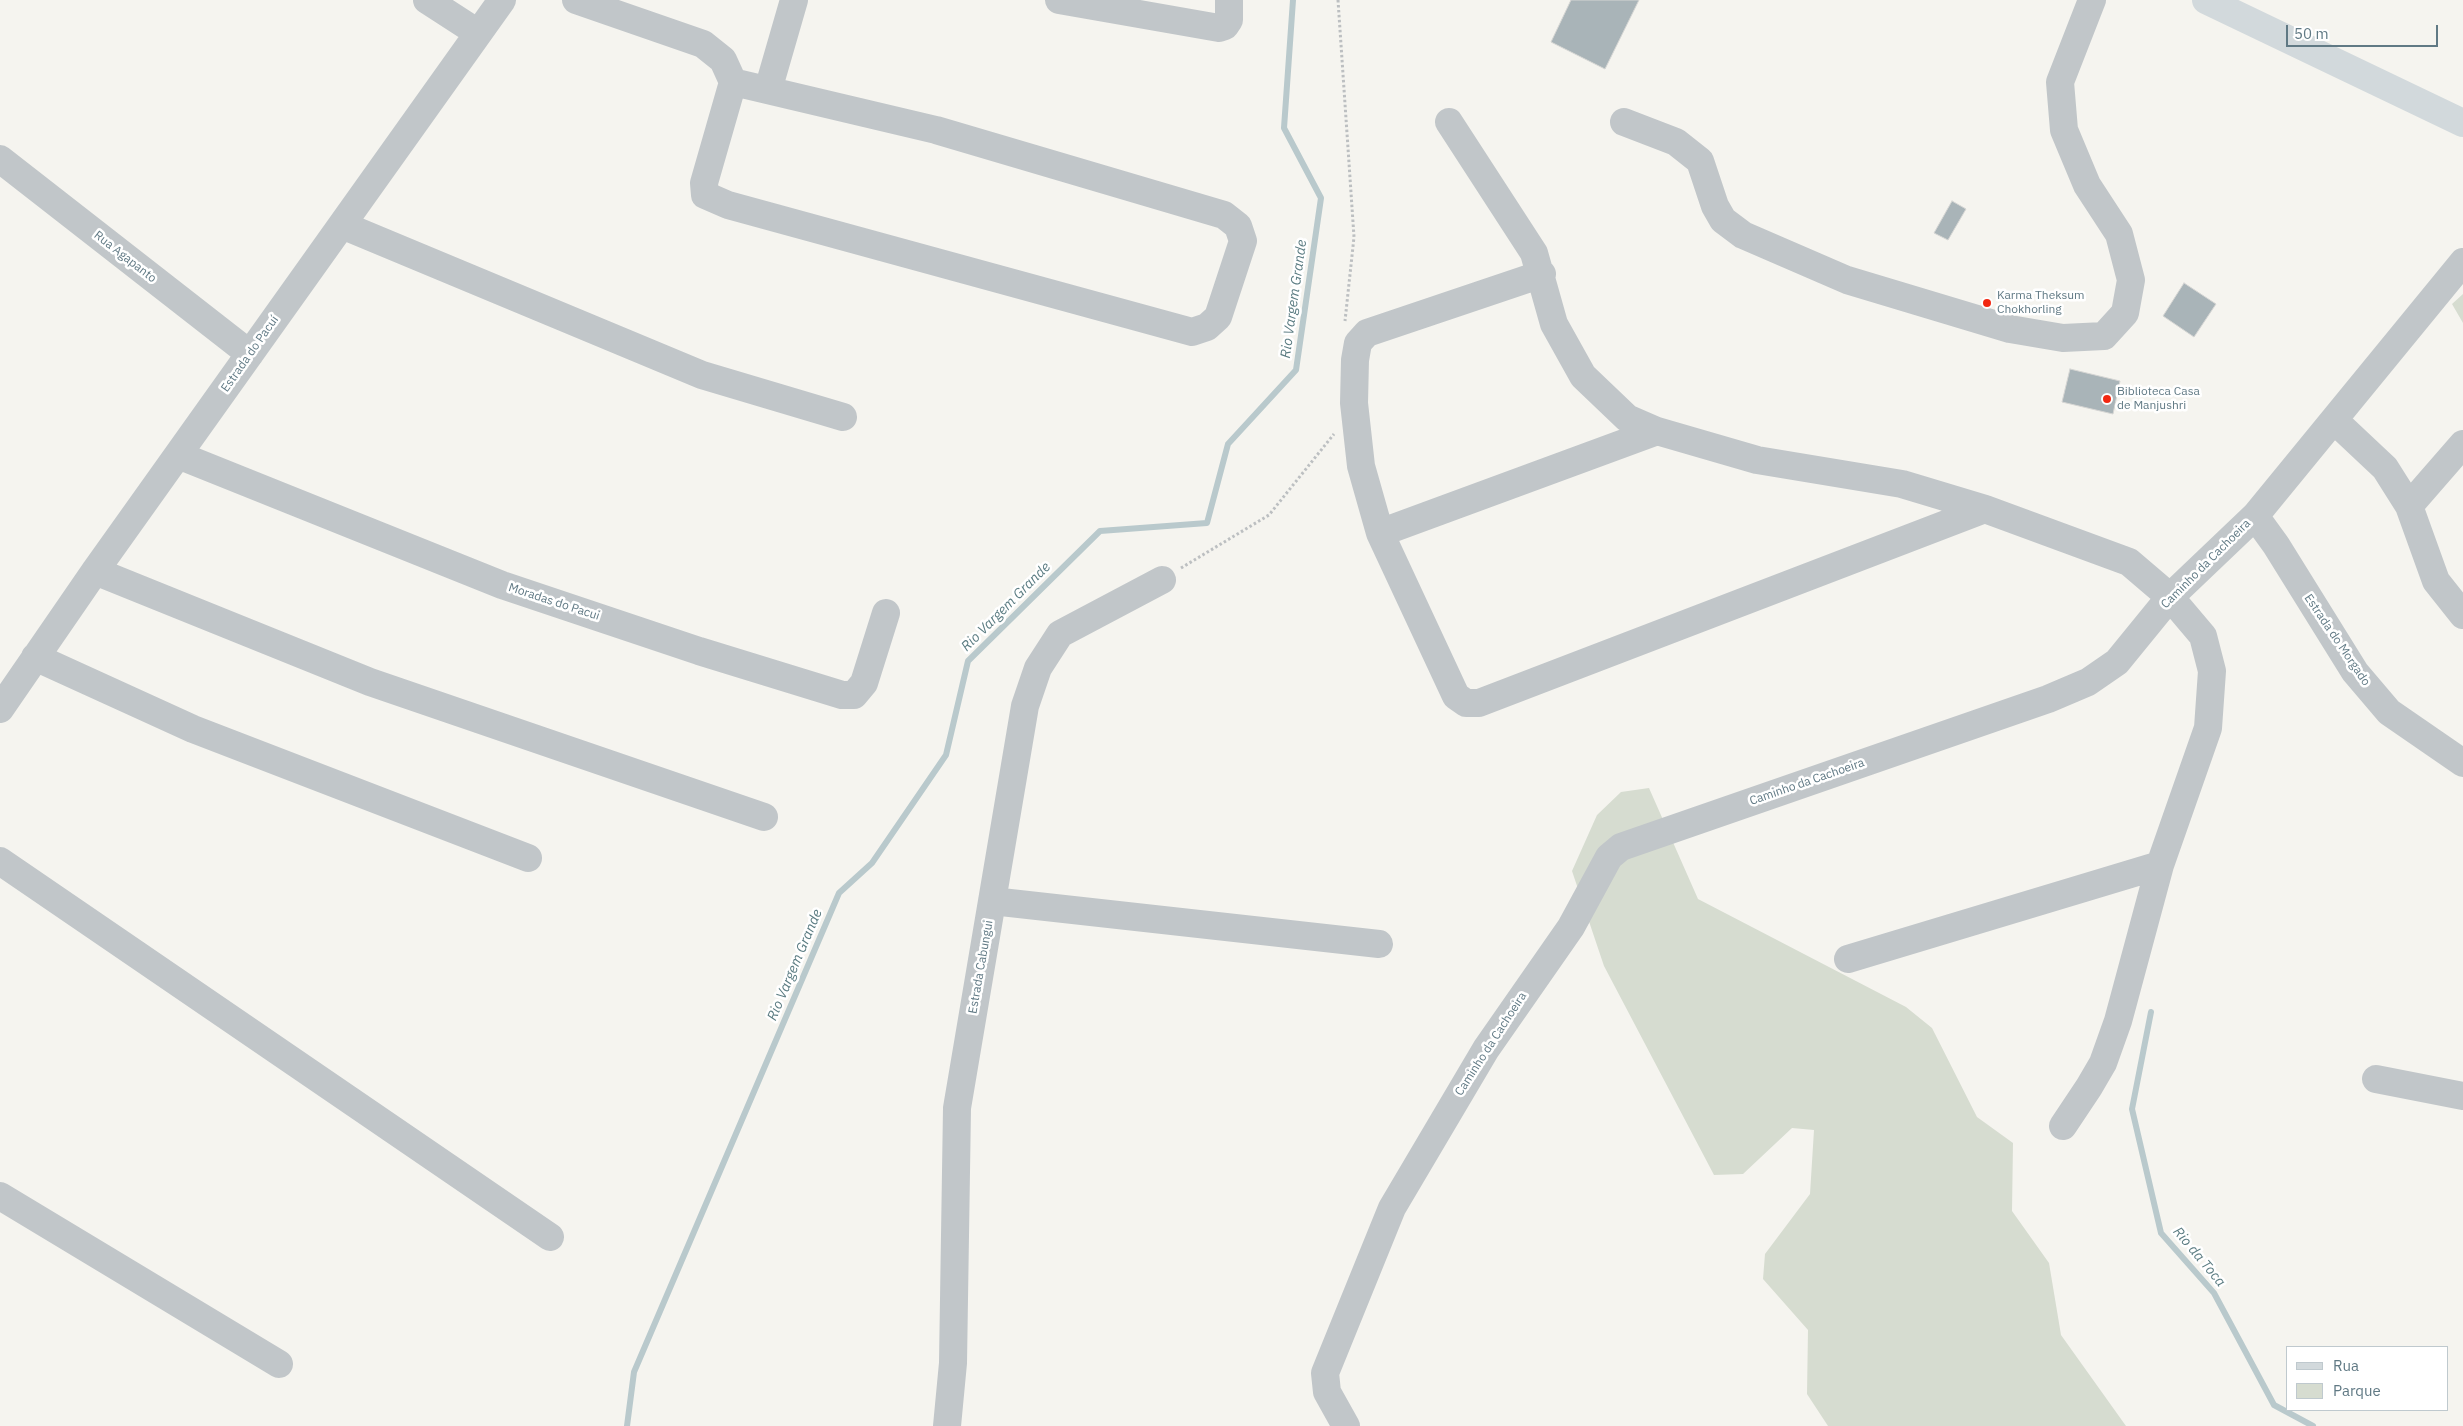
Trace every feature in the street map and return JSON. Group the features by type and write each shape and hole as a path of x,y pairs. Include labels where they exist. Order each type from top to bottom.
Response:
{"main road":[{"path":"2206,0 2463,123"}],"street":[{"path":"427,0 478,33"},
{"name":"Estrada do Pacuí","path":"0,709 95,571 502,0"},
{"path":"576,0 703,44 723,60 733,82 704,183 705,195 728,205 1192,332 1207,327 1218,317 1243,241 1238,226 1224,215 936,130 733,82"},
{"path":"768,90 794,0"},
{"path":"1059,0 1219,28 1225,26 1229,20 1229,0"},
{"path":"1624,122 1676,142 1700,161 1715,206 1723,220 1743,235 1847,280 2010,329 2063,338 2104,336 2125,313 2131,280 2119,234 2087,185 2064,130 2060,82 2092,0"},
{"path":"1449,122 1534,253 1542,274 1554,324 1583,376 1627,418 1657,431 1757,460 1902,484 1985,508 2128,562 2170,597 2203,636 2212,671 2208,728 2160,865 2118,1021 2103,1063 2063,1126"},
{"name":"Rua Agapanto","path":"0,159 250,354"},
{"path":"342,224 702,375 843,418"},
{"name":"Caminho da Cachoeira","path":"1346,1426 1327,1392 1325,1373 1392,1208 1486,1049 1571,927 1609,857 1621,847 2048,699 2088,682 2117,662 2170,597 2255,516 2335,421 2463,262"},
{"path":"1542,274 1367,333 1358,343 1355,360 1354,403 1359,448 1380,533 1456,696 1466,703 1478,703 1985,508"},
{"path":"2335,421 2386,468 2409,506 2436,581 2463,615"},
{"path":"1380,533 1657,431"},
{"path":"2409,506 2463,444"},
{"name":"Moradas do Pacui","path":"178,455 502,585 699,651 842,695 854,695 864,683 886,613"},
{"name":"Estrada do Morgado","path":"2255,516 2276,545 2355,672 2389,712 2463,763"},
{"path":"95,571 370,682 764,817"},
{"name":"Estrada Cabungui","path":"947,1426 953,1363 957,1108 1025,706 1038,668 1060,634 1162,580"},
{"path":"35,657 193,729 528,858"},
{"path":"0,861 550,1237"},
{"path":"1848,959 2160,865"},
{"path":"992,901 1379,944"},
{"path":"2376,1079 2463,1096"},
{"path":"0,1196 279,1364"}],"path":[{"path":"1338,0 1354,238 1345,326"},
{"path":"1162,580 1269,515 1334,434 1335,424"}],"green space":[{"path":"2463,294 2463,323 2452,304"},
{"path":"1649,788 1698,899 1906,1007 1932,1028 1977,1117 2013,1143 2012,1211 2049,1263 2061,1335 2126,1426 1828,1426 1807,1394 1808,1330 1763,1279 1765,1254 1810,1194 1814,1130 1792,1128 1743,1174 1714,1175 1604,966 1572,871 1597,815 1621,792"}],"building":[{"path":"1571,0 1639,0 1605,69 1551,42"},
{"path":"1952,201 1966,209 1948,240 1934,233"},
{"path":"2184,283 2216,304 2194,337 2163,316"},
{"path":"2070,369 2120,381 2113,414 2062,402"}],"waterway":[{"name":"Rio Vargem Grande","path":"627,1426 634,1372 839,893 872,863 946,755 968,661 1100,531 1207,523 1228,444 1296,370 1321,198 1284,128 1293,0"},
{"name":"Rio da Toca","path":"2151,1012 2132,1109 2161,1233 2214,1293 2274,1405 2313,1426"}],"place":[{"name":"Karma Theksum Chokhorling","path":"1987,303"},
{"name":"Biblioteca Casa de Manjushri","path":"2107,399"}]}
